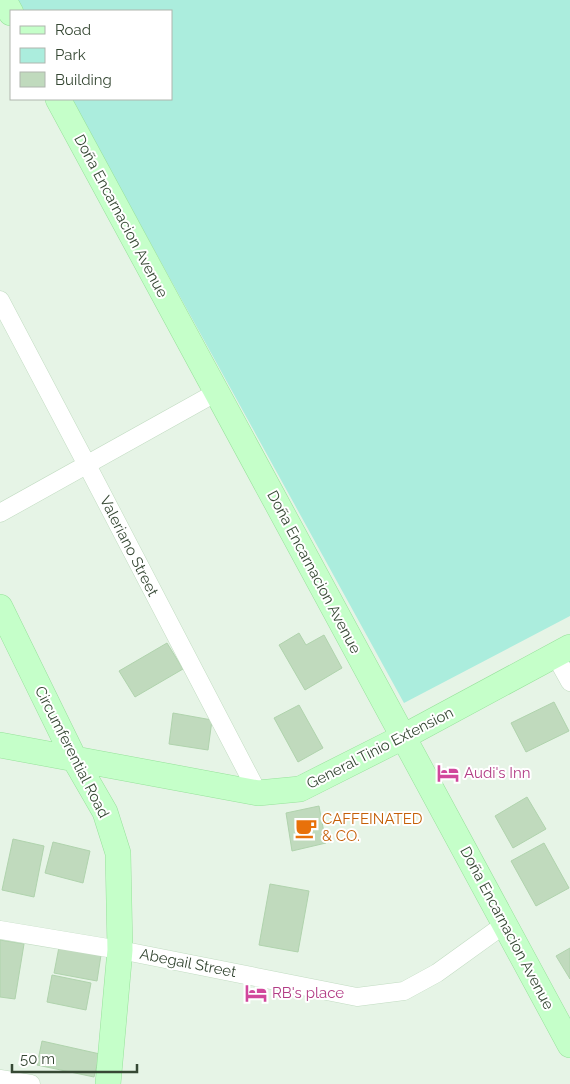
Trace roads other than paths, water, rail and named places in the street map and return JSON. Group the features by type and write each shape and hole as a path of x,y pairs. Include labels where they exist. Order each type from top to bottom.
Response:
{"street":[{"path":"4,0 10,11"},
{"name":"Doña Encarnacion Avenue","path":"59,100 570,1045"},
{"name":"Valeriano Street","path":"0,300 258,793"},
{"path":"0,513 216,392"},
{"name":"Circumferential Road","path":"0,607 75,760 105,812 118,853 120,950 108,1084"},
{"path":"563,651 570,682"},
{"name":"General Tinio Extension","path":"0,745 258,793 300,790 563,651"},
{"name":"Abegail Street","path":"0,930 120,950 357,997 404,991 437,973 505,924"},
{"path":"0,1079 30,1084"}],"place":[{"name":"Audi's Inn","path":"448,773"},
{"name":"CAFFEINATED & CO.","path":"306,828"},
{"name":"RB's place","path":"256,993"}]}
